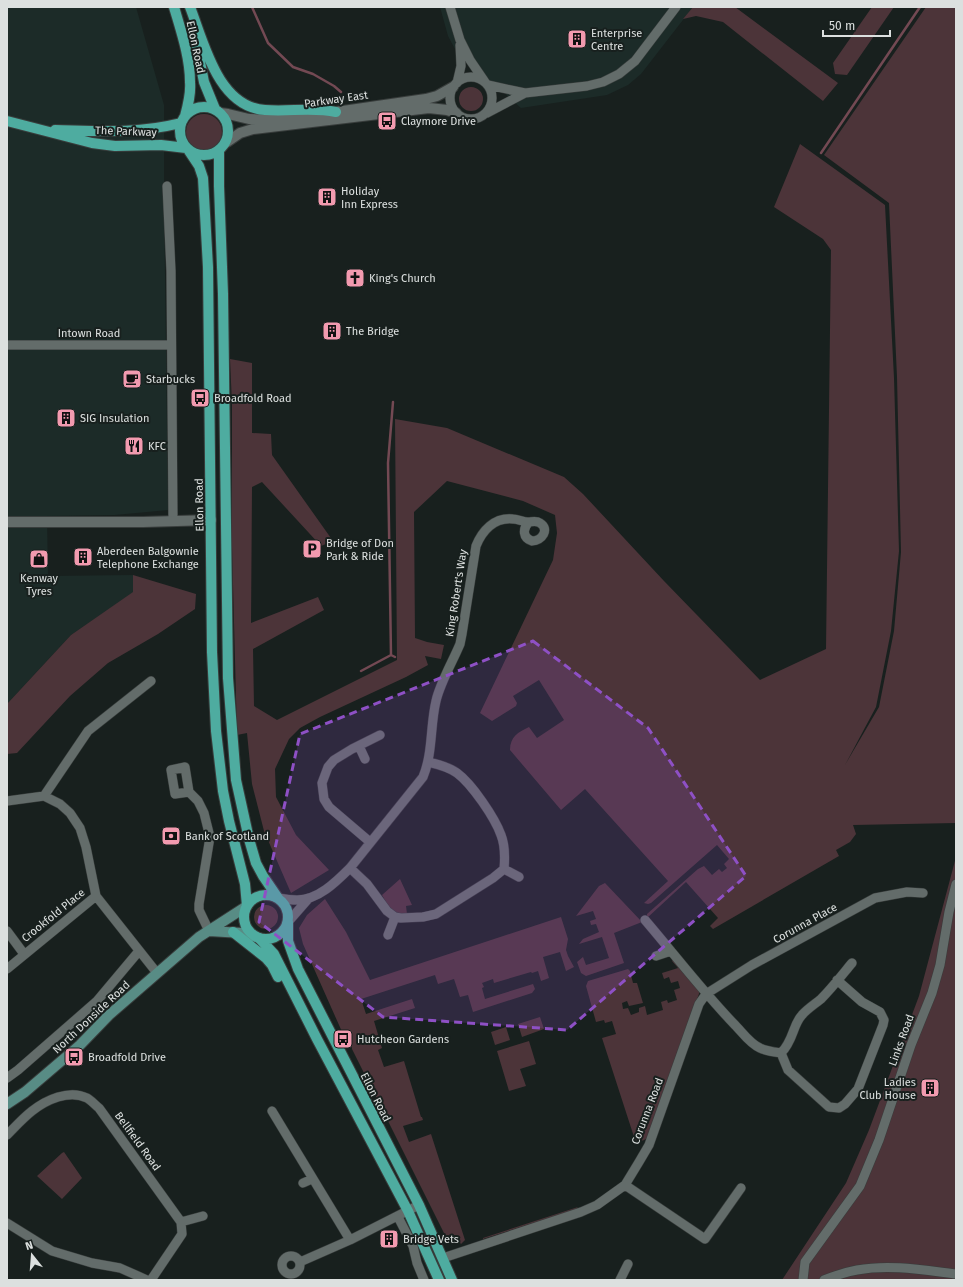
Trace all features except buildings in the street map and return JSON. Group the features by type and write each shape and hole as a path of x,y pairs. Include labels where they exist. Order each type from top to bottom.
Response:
{"main road":[{"name":"Ellon Road","path":"174,7 190,77 189,96 183,120"},
{"name":"Ellon Road","path":"189,7 204,82 218,111"},
{"path":"189,7 219,79 236,99 247,106 264,110 312,109 336,112"},
{"path":"199,107 208,107 218,111 226,119 229,134 227,142 219,151 207,156 195,154 188,149 180,136 183,120 192,110 199,107"},
{"name":"The Parkway","path":"42,130 106,132 134,131 159,129 183,120"},
{"name":"The Parkway","path":"7,121 92,143 126,146 162,145 188,149"},
{"name":"Ellon Road","path":"188,149 199,166 203,178 205,196 208,267 212,652 216,731 223,791 245,884 247,906"},
{"path":"209,931 233,932 259,938 270,938 277,936 282,932 288,922 287,910 284,903 278,898 256,863 236,780 228,686 223,294 219,151"},
{"path":"278,898 269,895 261,896 253,900 247,906 244,917 246,925 250,931 274,954 316,1039 408,1211 438,1280"},
{"name":"North Donside Road","path":"7,1104 25,1092 80,1045 109,1015 199,937 247,906"},
{"name":"Ellon Road","path":"288,922 288,941 298,969 420,1205 452,1280"},
{"path":"233,932 266,958 272,965 298,1018 316,1039"}],"street":[{"path":"450,7 460,40 470,60 490,89 492,104 487,113"},
{"path":"460,40 461,66 450,98 451,104 456,113 470,120 480,118 525,93 595,84 619,74 635,61 676,7"},
{"path":"455,85 466,78 471,77 481,80 487,84 525,93"},
{"name":"Parkway East","path":"218,111 249,119 262,120 336,112 426,99 437,96 455,85"},
{"name":"Parkway East","path":"227,142 240,133 253,129 429,108 447,110 456,113"},
{"path":"168,186 171,271 173,521"},
{"name":"Intown Road","path":"7,346 171,345"},
{"name":"King Robert's Way","path":"288,922 310,898 326,889 350,868 423,777 428,762 436,698 460,644 476,546 479,537 485,529 498,521 513,519 529,522"},
{"path":"7,522 211,520"},
{"path":"44,796 88,731 149,686"},
{"path":"370,842 329,807 324,799 322,783 328,766 334,760 380,735"},
{"path":"359,746 365,759"},
{"path":"350,868 367,884 387,911 394,917 409,918 436,914 487,882 504,869 505,862 501,836 497,826 482,802 465,780 457,773 428,762"},
{"path":"190,792 198,801 204,813 210,837 199,904 199,910 209,931"},
{"path":"7,801 44,796 60,804 70,813 80,828 86,847 96,896 157,973"},
{"path":"504,869 519,877"},
{"name":"Links Road","path":"803,1280 805,1262 860,1186 879,1140 911,1045 932,993 940,965 949,912 956,884"},
{"name":"Corunna Place","path":"706,994 752,965 875,898 907,892 923,893"},
{"name":"Crookfold Place","path":"7,970 24,954 96,896"},
{"name":"King Robert's Way","path":"278,898 298,900 310,898"},
{"path":"388,935 394,917"},
{"path":"645,920 706,994 753,1044 759,1048 781,1053"},
{"path":"7,931 24,954"},
{"name":"North Donside Road","path":"7,1078 97,1001 139,951"},
{"path":"656,956 671,951"},
{"path":"781,1053 790,1041 802,1014 820,999 852,963"},
{"path":"781,1053 788,1070 829,1107 839,1108 845,1104 858,1089 884,1024 884,1020 880,1012 862,1002 837,980"},
{"name":"Corunna Road","path":"443,1258 581,1212 597,1205 625,1185 649,1145 700,1004 706,994"},
{"name":"Bellfield Road","path":"7,1135 40,1105 58,1097 70,1095 87,1098 99,1108 181,1222"},
{"path":"272,1111 350,1240"},
{"path":"303,1183 312,1179"},
{"path":"625,1185 705,1239 741,1188"},
{"path":"300,1262 350,1240 420,1205"},
{"path":"151,1280 182,1234 181,1222 203,1216"},
{"path":"398,1217 413,1246 417,1263 424,1280"},
{"path":"7,1223 52,1251 92,1263 120,1268 147,1280"},
{"path":"620,1280 628,1264"},
{"path":"824,1280 856,1270 878,1268 905,1268 956,1274"}],"highlighted area":[{"path":"533,641 648,728 746,876 567,1030 383,1017 259,922 300,734"}],"shaded area":[{"path":"7,7 136,7 164,105 168,510 115,515 47,516 48,576 133,575 134,592 71,635 7,704"},
{"path":"440,7 693,7 641,74 628,85 607,95 521,108 455,49 448,36"},
{"path":"693,7 735,7 838,83 823,101 723,22 696,16 683,19"},
{"path":"872,7 894,7 847,75 835,74 833,63"},
{"path":"926,7 956,7 956,823 853,825 856,834 850,842 836,850 839,856 713,929 710,926 718,918 686,882 647,918 647,914 698,869 704,866 712,875 719,869 722,872 727,868 724,864 729,859 717,845 651,903 644,903 668,881 585,789 561,810 510,750 510,745 513,738 521,731 529,727 537,738 564,720 539,680 513,696 517,703 516,706 492,721 480,713 553,560 557,533 555,515 523,501 447,481 414,512 415,638 444,645 441,659 425,656 428,665 300,728 289,739 275,769 276,797 296,835 329,870 291,893 264,831 252,784 247,733 237,735 232,547 232,405 230,359 252,363 252,433 271,434 272,455 333,541 321,546 262,482 252,487 251,623 318,597 324,610 253,649 254,706 277,720 397,660 395,419 447,428 564,477 583,494 664,581 760,680 826,649 831,250 823,239 774,207 800,144 885,205 894,378 899,551 891,631 876,707 845,765 879,707 894,631 901,552 897,377 889,203 824,155"},
{"path":"466,87 476,87 483,94 483,104 476,111 466,111 459,104 459,94"},
{"path":"204,114 217,119 222,132 217,145 204,150 191,145 186,132 191,119"},
{"path":"133,575 196,594 195,609 158,634 108,663 70,696 17,753 7,754 7,704 71,635 133,592"},
{"path":"956,857 956,1280 782,1280 846,1183 869,1130 919,996"},
{"path":"400,879 412,905 406,906 407,914 398,913 392,909 382,895"},
{"path":"605,883 642,922 614,933 624,963 586,976 581,973 577,962 583,957 586,965 609,958 602,937 579,944 583,939 599,932 596,924 591,925 590,921 596,919 593,911 576,916 599,886"},
{"path":"325,899 346,932 370,980 561,917 568,939 566,950 574,967 566,971 560,952 543,957 549,978 541,981 538,971 494,983 493,979 482,983 484,987 482,988 485,999 533,984 535,989 532,993 473,1012 468,995 460,997 454,979 438,984 435,975 361,999 366,1014 412,999 415,1008 374,1021 382,1048 378,1050 384,1067 404,1061 423,1120 403,1126 409,1142 431,1134 465,1240 461,1244 455,1239 447,1239 352,1049 351,1042 346,1033 343,1034 303,944 299,928 307,915"},
{"path":"266,905 275,908 278,917 275,926 266,929 257,926 254,917 257,908"},
{"path":"674,959 700,991 647,1138 638,1141 635,1140 602,1038 616,1034 612,1021 605,1023 604,1020 596,1022 586,986 588,981 628,969 630,971 633,983 637,983 643,1003 629,1006 627,1001 622,1003 623,1009 628,1008 631,1015 639,1012 639,1008 645,1006 647,1015 663,1010 661,1002 667,1000 668,1003 677,1000 674,990 680,988 678,981 671,983 669,977 664,979 662,973 678,968 672,961"},
{"path":"540,1017 544,1029 522,1037 518,1024"},
{"path":"506,1027 510,1040 495,1045 491,1032"},
{"path":"529,1041 536,1064 520,1069 526,1086 509,1091 497,1051"},
{"path":"64,1152 82,1178 62,1199 37,1176"},
{"path":"578,1207 575,1210 483,1239 483,1238"}],"waterway":[{"path":"252,7 268,43 293,67 313,74 334,86 341,92"},
{"path":"821,153 920,7"},
{"path":"393,402 388,463 391,655 395,657"},
{"path":"361,671 391,655"}],"place":[{"name":"Enterprise Centre","path":"577,39"},
{"name":"Claymore Drive","path":"387,121"},
{"name":"Holiday Inn Express","path":"327,197"},
{"name":"King's Church","path":"355,278"},
{"name":"The Bridge","path":"332,331"},
{"name":"Starbucks","path":"132,379"},
{"name":"Broadfold Road","path":"200,398"},
{"name":"SIG Insulation","path":"66,418"},
{"name":"KFC","path":"134,446"},
{"name":"Bridge of Don Park & Ride","path":"312,549"},
{"name":"Aberdeen Balgownie Telephone Exchange","path":"83,557"},
{"name":"Kenway Tyres","path":"39,559"},
{"name":"Bank of Scotland","path":"171,836"},
{"name":"Hutcheon Gardens","path":"343,1039"},
{"name":"Broadfold Drive","path":"74,1057"},
{"name":"Ladies Club House","path":"930,1088"},
{"name":"Bridge Vets","path":"389,1239"}]}
